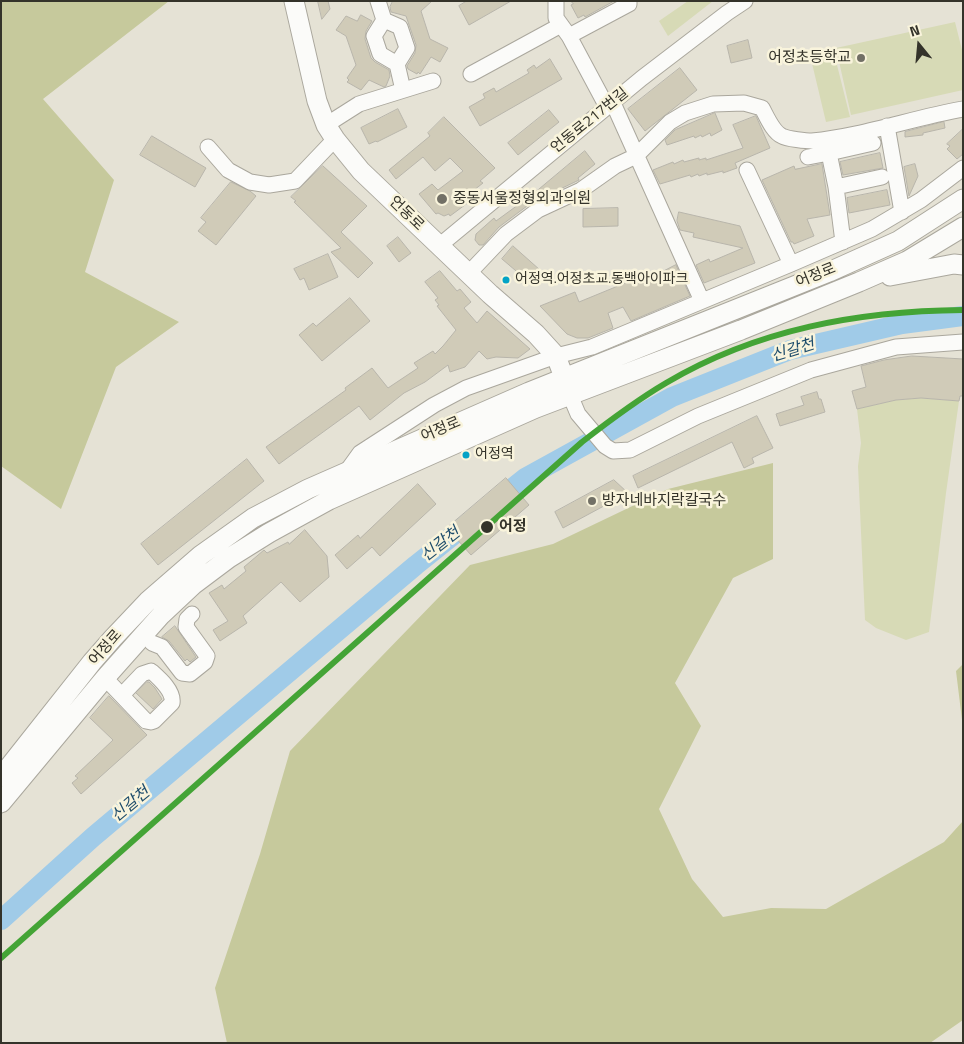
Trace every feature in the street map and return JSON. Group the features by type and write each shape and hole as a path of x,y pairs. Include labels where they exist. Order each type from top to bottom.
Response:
{"main road":[{"name":"언동로","path":"294,1 312,84 331,132 361,171 536,334 556,356 567,386"},
{"name":"어정로","path":"1,777 113,638 148,600 201,555 253,518 308,488 346,471 567,386 889,245 963,199"},
{"name":"어정로","path":"1,803 105,678 161,615 193,585 229,558 269,533 329,500 536,408 567,386 741,330 907,261 963,227"},
{"path":"859,282 954,264 963,265"}],"street":[{"path":"378,1 384,20 400,27 407,48 397,64 403,90"},
{"path":"556,1 556,18 610,105 636,156 702,301"},
{"path":"471,74 565,30 629,4 630,1"},
{"name":"언동로217번길","path":"440,246 610,105 744,1"},
{"path":"384,20 374,36 380,54 397,64"},
{"path":"208,147 228,170 250,182 270,185 295,181 331,132 359,104 433,81"},
{"path":"469,273 506,234 538,210 581,190 615,166 636,156 670,122 686,113 713,104 744,104 762,108 771,124 782,136 810,141 849,135 963,109"},
{"path":"887,126 902,212"},
{"path":"808,157 874,143"},
{"path":"829,153 836,187 843,242"},
{"path":"346,471 360,453 450,396 466,388 556,356 592,346 843,242 922,200 963,168"},
{"path":"747,170 791,264"},
{"path":"836,187 882,177"},
{"path":"567,386 578,414 606,446 613,451 630,450 698,416 754,392 820,368 896,347 963,342"},
{"path":"152,643 162,647 182,673 190,674 205,662 207,656 186,627 187,619 192,614"},
{"path":"113,638 128,651"},
{"path":"105,678 146,721 151,722 154,720 173,700 171,692 151,671 142,674 122,695"}],"green space":[{"path":"1,1 169,1 43,99 114,180 85,272 179,322 116,367 61,509 1,466"},
{"path":"688,1 713,1 668,36 659,21"},
{"path":"955,22 963,54 963,90 851,115 836,48"},
{"path":"833,49 850,117 826,122 810,55"},
{"path":"921,398 959,401 929,632 906,640 876,628 865,620 858,466 861,443 857,409 896,400"},
{"path":"773,463 773,559 733,578 675,683 701,726 659,809 692,879 723,917 771,908 826,909 944,842 963,821 963,1020 930,1043 227,1043 215,988 260,854 290,751 470,565 553,544 668,489"},
{"path":"963,664 963,728 956,671"}],"building":[{"path":"318,1 328,1 330,9 322,19"},
{"path":"393,1 432,1 421,11 430,39 448,48 440,62 431,57 420,74 408,69 407,66 415,53 416,45 406,16 391,12 390,7"},
{"path":"467,1 511,1 469,25 459,6"},
{"path":"571,1 614,1 585,17 584,15 578,18 571,5 573,4"},
{"path":"361,15 372,21 366,31 365,39 371,58 389,70 390,76 384,87 369,80 361,90 347,82 349,80 347,78 356,65 346,36 336,30 346,16 357,21"},
{"path":"748,40 752,58 731,63 727,46"},
{"path":"550,59 562,79 480,126 469,107 485,98 483,94 494,88 496,92 529,73 527,70 534,65 536,68"},
{"path":"680,68 697,90 645,131 628,109"},
{"path":"398,109 407,127 369,144 361,128"},
{"path":"549,110 559,122 518,155 508,143"},
{"path":"715,113 722,130 711,136 710,133 702,137 701,135 695,138 694,136 667,145 665,140 675,130"},
{"path":"756,116 770,148 735,163 737,168 723,173 723,171 699,176 698,174 691,177 690,175 660,184 653,170 673,162 674,164 683,160 684,162 699,158 699,160 706,158 706,160 743,148 733,125"},
{"path":"444,117 495,168 480,181 483,183 469,194 473,199 450,216 449,214 444,216 436,214 419,194 432,184 438,190 463,171 450,158 435,171 423,157 396,179 389,170 430,136 428,133"},
{"path":"944,122 945,128 923,133 923,135 905,137 905,132"},
{"path":"963,129 963,154 957,159 947,149 950,146 947,144"},
{"path":"152,136 206,168 195,187 140,155"},
{"path":"585,151 595,164 578,178 579,180 527,205 499,227 483,245 479,245 475,240 476,234 494,218 496,221 533,194"},
{"path":"880,153 883,168 843,175 840,162"},
{"path":"822,164 830,215 807,219 814,236 794,244 791,242 762,180 794,166 795,169"},
{"path":"915,164 918,176 909,196 904,167"},
{"path":"323,166 367,206 341,232 373,263 358,278 331,252 341,248 291,197"},
{"path":"231,182 256,196 216,245 198,231 206,222 201,218"},
{"path":"887,190 890,205 849,213 847,198"},
{"path":"618,208 618,226 583,227 583,209"},
{"path":"679,212 740,226 755,263 704,283 696,265 709,259 710,262 743,248 693,237 694,233 680,230 677,221"},
{"path":"398,237 411,253 399,262 387,246"},
{"path":"513,246 540,270 529,282 502,259"},
{"path":"328,254 338,277 309,290 304,278 300,280 294,269"},
{"path":"676,265 690,296 631,321 623,307 608,313 613,328 588,338 577,338 567,334 540,306 575,292 579,302 652,272 653,276"},
{"path":"440,271 457,291 460,289 471,302 464,308 477,323 487,311 530,349 518,358 496,357 487,359 479,351 465,367 450,372 448,365 425,382 404,393 370,420 359,406 279,464 266,447 346,390 345,388 372,368 388,388 418,368 414,363 433,351 435,354 443,346 456,330 437,306 439,305 435,300 438,298 425,282"},
{"path":"350,298 370,321 322,361 299,335 313,323 316,326"},
{"path":"912,356 963,359 963,396 960,396 959,401 921,398 896,400 857,409 852,391 866,387 861,366"},
{"path":"817,392 825,412 780,426 776,414 804,405 801,397"},
{"path":"757,416 773,448 752,458 754,463 744,468 732,442 638,488 633,476"},
{"path":"247,459 264,481 158,565 141,544"},
{"path":"506,478 529,505 471,555 447,528"},
{"path":"614,480 628,493 563,528 555,512"},
{"path":"418,484 436,504 380,556 372,547 347,569 335,555 358,535 360,538"},
{"path":"305,530 327,556 329,577 300,602 281,582 243,616 247,623 220,641 213,630 228,621 209,593 222,585 224,589 246,571 244,567 264,550 267,553 288,542 289,544"},
{"path":"175,626 196,657 190,662 187,659 185,661 169,641 162,637"},
{"path":"147,682 155,688 162,699 153,709 136,693"},
{"path":"109,696 147,735 81,794 72,783 78,778 75,776 113,740 90,718"}],"waterway":[{"name":"신갈천","path":"1,920 93,837 416,565 525,478 672,397 790,350 902,324 963,316"}],"transit line":[{"path":"1,958 582,442 634,404 666,383 701,364 773,336 847,319 924,311 963,310"}],"place":[{"name":"어정초등학교","path":"861,58"},
{"name":"중동서울정형외과의원","path":"442,199"},
{"name":"어정역.어정초교.동백아이파크","path":"506,280"},
{"name":"어정역","path":"466,455"},
{"name":"방자네바지락칼국수","path":"592,501"},
{"name":"어정","path":"487,527"}]}
